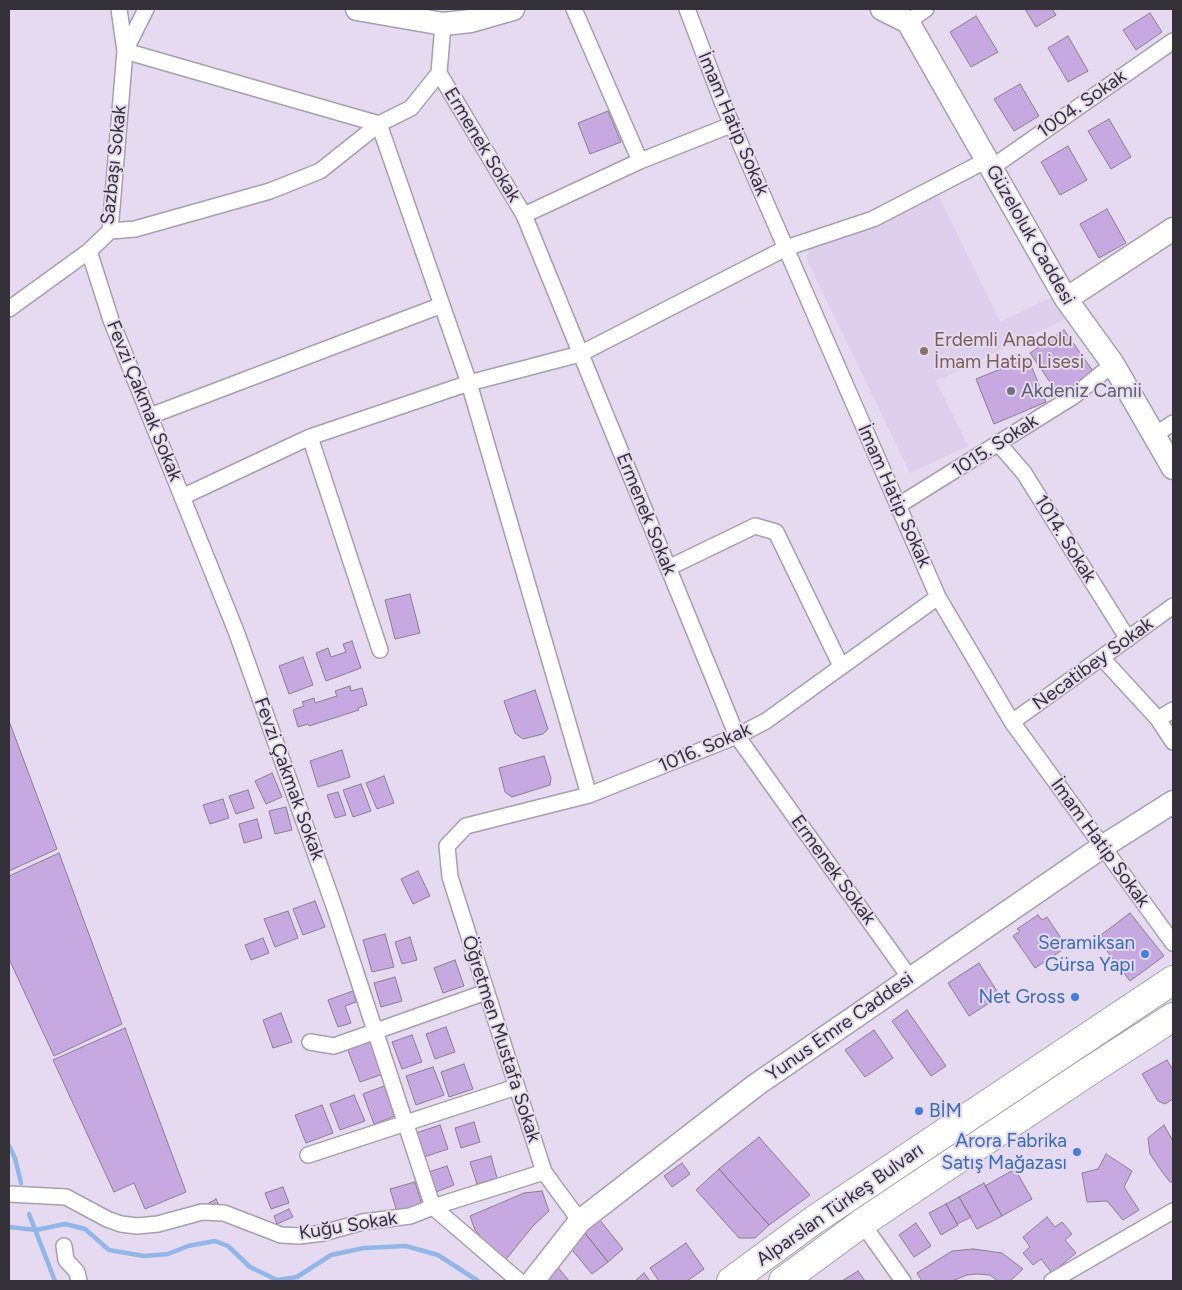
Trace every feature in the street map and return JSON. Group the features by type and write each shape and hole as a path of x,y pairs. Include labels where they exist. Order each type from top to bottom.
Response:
{"highway":[{"name":"Alparslan Türkeş Bulvarı","path":"731,1281 814,1220 1173,980"},
{"name":"Alparslan Türkeş Bulvarı","path":"782,1281 862,1222 1173,1017"}],"street":[{"path":"119,9 125,51 379,124"},
{"name":"Sazbaşı Sokak","path":"9,309 88,251 110,231 125,51 146,9"},
{"path":"357,9 443,24 470,21 514,9"},
{"path":"574,9 640,161"},
{"name":"İmam Hatip Sokak","path":"686,9 731,125 938,597 1012,722 1173,943"},
{"path":"882,9 904,15 926,9"},
{"name":"Güzeloluk Caddesi","path":"904,15 1066,299 1112,364 1173,468"},
{"name":"Ermenek Sokak","path":"443,24 439,73 524,215 737,736 910,978"},
{"name":"1004. Sokak","path":"182,497 310,437 469,383 580,354 786,248 873,219 989,164 1173,41"},
{"path":"110,231 136,229 260,194 320,171 379,124 412,108 439,73"},
{"path":"379,124 469,383 589,795"},
{"path":"524,215 640,161 731,125"},
{"path":"1066,299 1173,229"},
{"name":"Fevzi Çakmak Sokak","path":"88,251 111,320 236,631 334,906 433,1207"},
{"path":"150,416 442,305"},
{"name":"1015. Sokak","path":"899,505 957,471 1074,396 1112,364"},
{"path":"1153,436 1173,423"},
{"path":"310,437 380,650"},
{"name":"1014. Sokak","path":"998,443 1024,472 1128,639"},
{"path":"668,568 755,526 776,532 841,666"},
{"name":"1016. Sokak","path":"447,846 466,826 589,795 737,736 766,721 938,597"},
{"name":"Necatibey Sokak","path":"1012,722 1173,606"},
{"path":"1102,658 1158,719 1173,742"},
{"path":"1158,719 1173,710"},
{"name":"Yunus Emre Caddesi","path":"532,1281 580,1221 756,1084 1102,847 1173,802"},
{"name":"Öğretmen Mustafa Sokak","path":"447,846 450,877 544,1172 580,1221"},
{"path":"310,1042 334,1046 486,992"},
{"path":"308,1155 516,1087"},
{"name":"Kuğu Sokak","path":"9,1194 66,1197 107,1219 129,1225 158,1224 202,1212 224,1213 281,1235 298,1236 323,1233 363,1222 410,1216 544,1172"},
{"path":"433,1207 496,1259 519,1281"},
{"path":"1052,1281 1173,1211"},
{"path":"862,1222 903,1281"},
{"path":"64,1246 66,1260 77,1272 79,1281"}],"shaded area":[{"name":"Erdemli Anadolu İmam Hatip Lisesi","path":"934,186 1000,322 1054,296 1065,319 936,381 968,446 910,473 806,258 810,246"}],"building":[{"path":"1025,9 1052,9 1056,15 1036,27"},
{"path":"1150,13 1162,32 1136,50 1123,30"},
{"path":"976,16 998,52 971,67 950,32"},
{"path":"1068,36 1088,71 1068,82 1048,48"},
{"path":"1020,84 1039,116 1014,131 994,99"},
{"path":"608,111 621,142 590,154 578,123"},
{"path":"1109,119 1131,157 1111,169 1088,131"},
{"path":"1068,146 1087,180 1060,195 1041,162"},
{"path":"1107,209 1126,243 1099,258 1080,224"},
{"path":"1064,330 1095,374 1061,398 1030,353"},
{"name":"Akdeniz Camii","path":"1028,358 1046,402 994,424 976,379"},
{"path":"410,594 420,633 395,639 385,600"},
{"path":"352,641 361,668 326,681 316,653 328,648 331,657 346,652 343,644"},
{"path":"303,657 313,685 289,694 279,666"},
{"path":"350,686 351,691 362,688 367,705 358,708 359,710 309,726 308,724 298,727 293,710 304,706 302,702 314,698 315,703 337,696 335,691"},
{"path":"535,690 548,729 543,734 523,739 515,733 504,701"},
{"path":"9,721 57,849 9,871"},
{"path":"342,750 350,777 318,787 310,761"},
{"path":"544,756 551,778 550,785 512,797 505,792 499,768"},
{"path":"272,773 282,797 266,804 255,781"},
{"path":"384,776 394,803 377,809 366,783"},
{"path":"361,784 371,811 353,817 343,790"},
{"path":"248,790 254,808 236,814 229,796"},
{"path":"338,792 346,815 335,818 327,795"},
{"path":"223,799 229,818 210,824 203,805"},
{"path":"286,807 292,830 275,834 269,811"},
{"path":"257,819 262,838 244,843 239,824"},
{"path":"59,853 122,1024 54,1056 9,959 9,876"},
{"path":"418,871 430,896 413,904 401,879"},
{"path":"315,901 325,927 303,935 293,909"},
{"path":"288,911 298,938 275,947 264,919"},
{"path":"1130,913 1164,956 1130,981 1097,938"},
{"path":"1038,915 1042,920 1047,917 1067,947 1035,968 1013,936 1020,931 1017,929"},
{"path":"385,934 394,967 372,972 363,940"},
{"path":"410,937 417,960 402,964 395,942"},
{"path":"263,938 269,953 251,960 245,945"},
{"path":"455,960 464,986 443,993 434,968"},
{"path":"979,963 1000,996 969,1016 948,983"},
{"path":"395,977 402,1001 381,1007 374,983"},
{"path":"353,991 356,1002 345,1006 351,1023 338,1027 328,1000"},
{"path":"907,1010 946,1066 931,1076 892,1021"},
{"path":"281,1013 292,1042 273,1048 263,1020"},
{"path":"446,1027 455,1052 435,1059 426,1034"},
{"path":"125,1028 186,1192 145,1209 134,1183 114,1192 53,1060"},
{"path":"874,1030 893,1058 865,1077 845,1050"},
{"path":"412,1035 422,1062 402,1069 392,1042"},
{"path":"370,1039 383,1074 360,1082 347,1048"},
{"path":"1167,1060 1173,1070 1173,1099 1165,1104 1158,1101 1142,1074"},
{"path":"464,1064 473,1089 449,1097 441,1072"},
{"path":"433,1067 444,1095 416,1105 406,1076"},
{"path":"384,1086 395,1116 374,1124 363,1094"},
{"path":"354,1095 365,1121 340,1130 330,1104"},
{"path":"322,1105 333,1133 306,1143 295,1115"},
{"path":"474,1122 480,1142 461,1148 455,1128"},
{"path":"440,1125 448,1149 424,1157 416,1133"},
{"path":"1164,1125 1173,1141 1173,1182 1170,1182 1150,1154 1148,1138"},
{"path":"759,1137 810,1195 769,1225 719,1169"},
{"path":"1106,1154 1132,1171 1124,1187 1139,1210 1123,1220 1107,1201 1087,1202 1082,1173 1098,1169"},
{"path":"491,1156 497,1178 477,1184 470,1162"},
{"path":"682,1163 690,1174 672,1187 664,1176"},
{"path":"447,1166 454,1185 436,1192 429,1172"},
{"path":"719,1169 769,1225 755,1238 739,1238 696,1190"},
{"path":"1015,1169 1032,1199 1002,1216 985,1186"},
{"path":"415,1182 422,1205 397,1212 390,1189"},
{"path":"984,1183 1002,1216 977,1229 959,1197"},
{"path":"283,1187 289,1203 271,1209 265,1193"},
{"path":"542,1191 549,1211 533,1226 503,1263 475,1230 470,1216 524,1193"},
{"path":"959,1197 971,1217 957,1224 946,1204"},
{"path":"216,1199 220,1207 211,1211 207,1204"},
{"path":"946,1204 958,1225 941,1235 929,1213"},
{"path":"289,1209 293,1217 277,1224 274,1216"},
{"path":"1047,1217 1055,1227 1062,1222 1072,1234 1065,1240 1076,1253 1052,1273 1041,1259 1033,1265 1023,1253 1030,1247 1023,1237"},
{"path":"599,1219 623,1249 608,1262 584,1232"},
{"path":"916,1223 931,1246 914,1257 899,1235"},
{"path":"584,1232 608,1262 592,1274 568,1245"},
{"path":"686,1243 704,1269 687,1281 659,1281 650,1268"},
{"path":"973,1249 1002,1253 1023,1269 1010,1281 998,1281 990,1275 977,1274 967,1275 952,1281 922,1281 917,1273 952,1251"},
{"path":"556,1265 569,1281 537,1281"},
{"path":"858,1271 865,1281 842,1281"},
{"path":"644,1273 650,1281 635,1281"}],"waterway":[{"path":"9,1146 15,1158 21,1183"},
{"path":"29,1214 55,1281"},
{"path":"9,1227 36,1230 65,1224 85,1229 109,1250 144,1256 168,1254 188,1246 215,1241 228,1246 250,1267 277,1280 297,1277 331,1255 364,1248 406,1246 438,1255 478,1281"}],"place":[{"name":"Erdemli Anadolu İmam Hatip Lisesi","path":"924,351"},
{"name":"Akdeniz Camii","path":"1011,391"},
{"name":"Seramiksan Gürsa Yapı","path":"1145,954"},
{"name":"Net Gross","path":"1075,997"},
{"name":"BİM","path":"919,1111"},
{"name":"Arora Fabrika Satış Mağazası","path":"1077,1152"}]}
